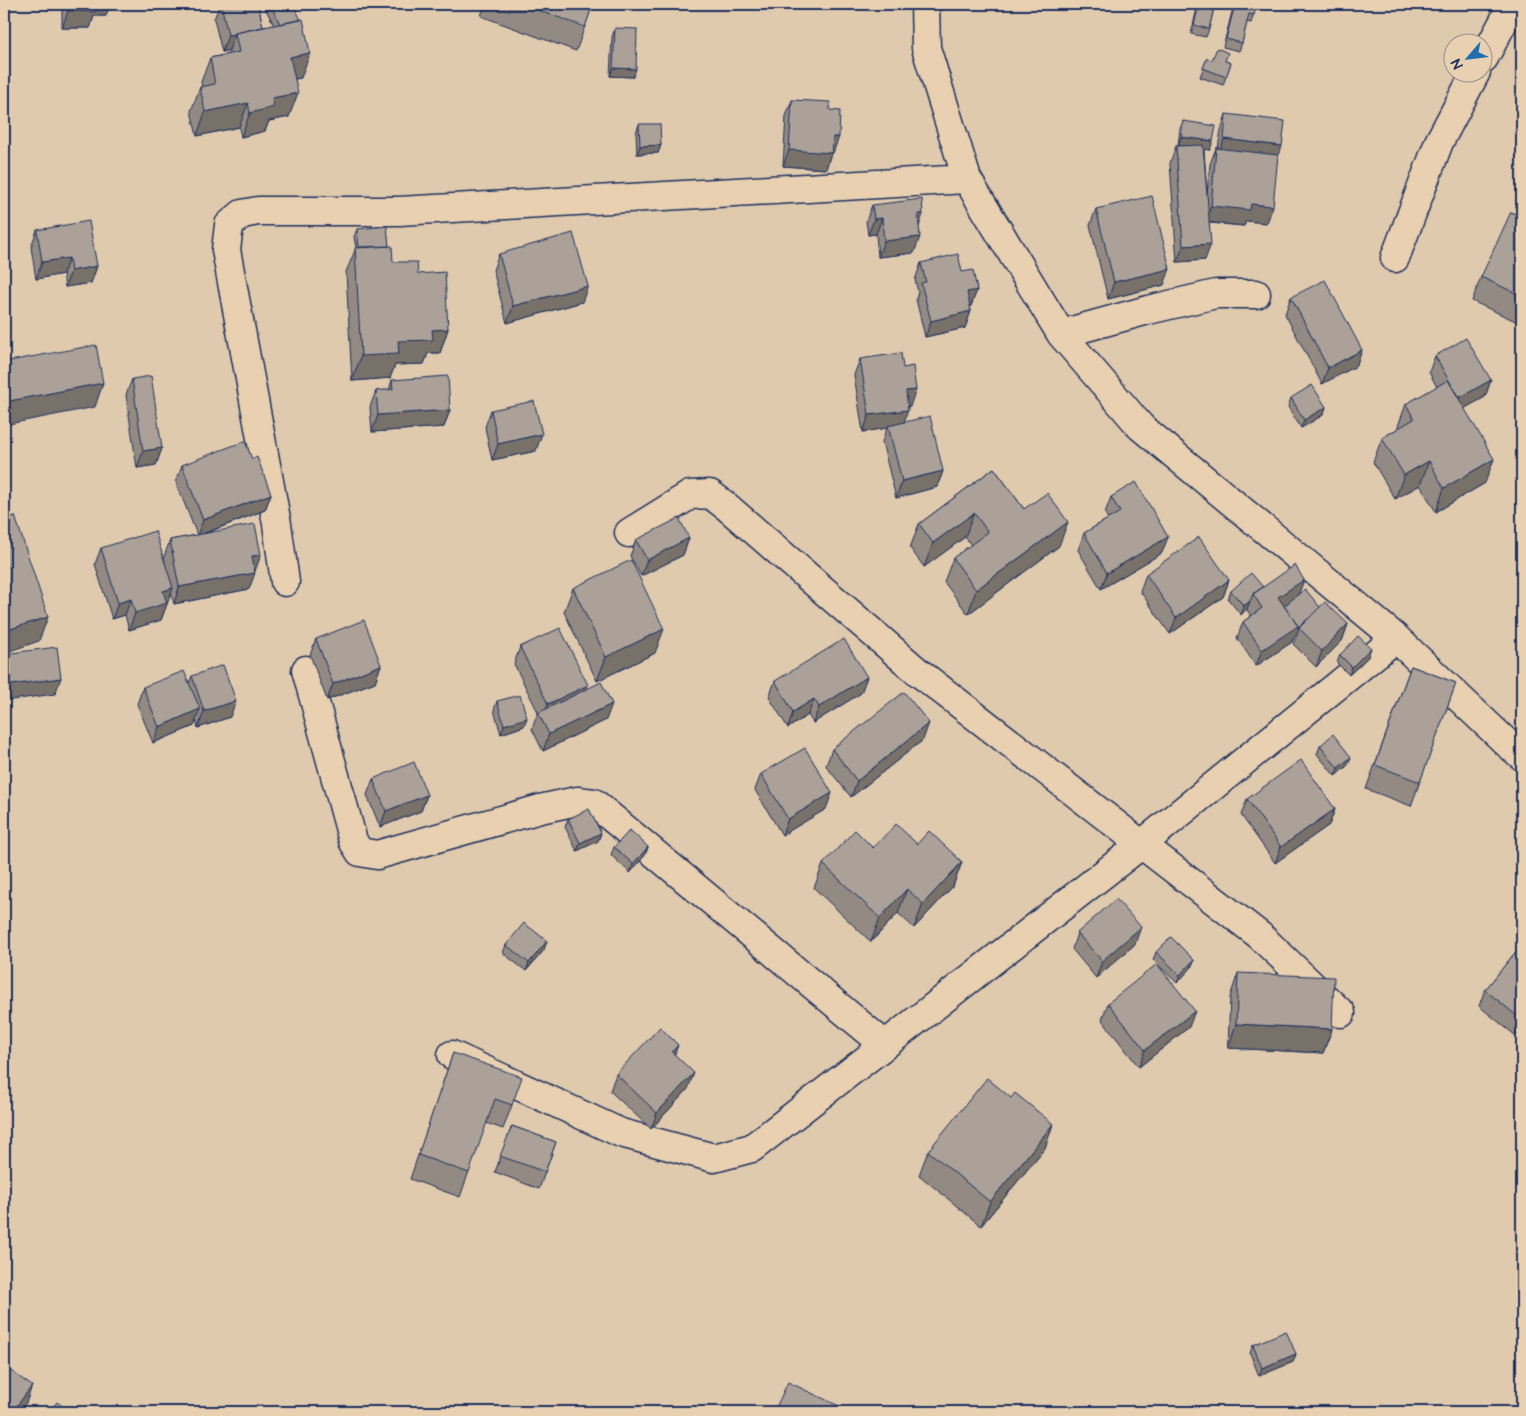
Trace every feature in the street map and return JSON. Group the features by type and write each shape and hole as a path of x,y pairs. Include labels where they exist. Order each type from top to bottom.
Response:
{"street":[{"path":"925,4 926,48 968,179 1062,334 1141,427 1396,638 1522,756"},
{"path":"1494,39 1513,4"},
{"path":"1395,258 1440,142 1471,82"},
{"path":"285,582 277,524 226,250 229,225 242,214 258,211 399,211 968,179"},
{"path":"1062,334 1148,310 1216,294 1256,294"},
{"path":"628,533 690,495 710,494 917,671 1259,935 1341,1013"},
{"path":"452,1055 620,1133 714,1158 752,1148 1142,844 1396,638"},
{"path":"306,670 353,841 360,852 377,855 540,809 577,801 594,803 885,1045"}],"building":[{"path":"68,4 96,4 96,12 68,11"},
{"path":"221,4 258,4 263,27 228,35"},
{"path":"270,4 293,4 301,20 280,24"},
{"path":"521,4 593,4 585,27"},
{"path":"1199,4 1215,4 1209,29 1194,25"},
{"path":"1235,4 1257,4 1254,15 1249,14 1242,43 1226,39"},
{"path":"303,19 310,53 290,57 298,93 272,98 274,107 250,113 248,103 205,112 200,87 215,84 210,58 239,52 235,33"},
{"path":"615,28 637,29 636,69 613,68"},
{"path":"1217,48 1228,53 1225,61 1231,63 1226,77 1203,68 1207,58 1212,60"},
{"path":"792,100 830,102 830,110 840,111 839,137 833,137 832,153 789,150"},
{"path":"1226,114 1285,121 1282,146 1224,139"},
{"path":"1183,121 1216,126 1213,141 1181,137"},
{"path":"639,124 660,124 661,145 640,146"},
{"path":"1203,145 1211,244 1183,246 1176,146"},
{"path":"1216,148 1278,155 1273,206 1251,204 1250,210 1211,206"},
{"path":"1152,196 1170,269 1114,282 1096,209"},
{"path":"922,199 923,214 918,214 920,237 884,241 882,218 874,219 872,205"},
{"path":"1511,212 1522,217 1522,296 1481,277"},
{"path":"89,221 97,266 71,271 69,258 42,262 37,230"},
{"path":"387,226 389,246 359,247 357,229"},
{"path":"573,233 588,286 513,306 499,254"},
{"path":"392,246 393,262 417,262 418,274 445,272 448,329 432,330 433,340 398,341 399,354 361,356 355,248"},
{"path":"958,254 962,272 973,270 977,290 967,292 971,311 931,321 921,283 926,282 921,263"},
{"path":"1325,280 1362,350 1328,368 1291,297"},
{"path":"1466,338 1491,380 1459,398 1435,356"},
{"path":"96,345 103,383 4,402 4,362"},
{"path":"901,353 903,368 913,366 916,390 906,391 908,410 869,415 860,359"},
{"path":"151,376 162,448 143,451 132,379"},
{"path":"448,376 450,410 378,415 376,391 393,389 392,380"},
{"path":"1448,380 1494,459 1444,488 1429,461 1404,475 1382,438 1414,419 1406,404"},
{"path":"1312,385 1326,407 1304,420 1291,398"},
{"path":"534,401 542,434 498,444 491,410"},
{"path":"930,416 943,471 902,481 888,426"},
{"path":"245,441 252,459 257,457 271,494 203,520 182,465"},
{"path":"994,468 1024,509 1047,493 1068,522 976,590 953,558 988,532 974,513 933,543 919,524"},
{"path":"1136,482 1168,537 1107,573 1084,533 1120,512 1111,497"},
{"path":"15,516 48,617 4,631 4,519"},
{"path":"679,518 689,538 647,560 636,540"},
{"path":"255,524 261,555 252,556 255,573 179,587 170,540"},
{"path":"155,531 173,588 163,591 167,603 135,613 131,599 118,603 101,548"},
{"path":"1199,537 1229,580 1176,618 1146,574"},
{"path":"631,560 664,629 606,657 573,588"},
{"path":"1295,565 1304,580 1278,597 1298,626 1262,650 1243,622 1262,608 1253,594"},
{"path":"1251,573 1263,587 1253,594 1250,601 1244,606 1231,591"},
{"path":"1305,589 1320,607 1297,628 1298,626 1284,606"},
{"path":"1325,602 1348,624 1322,651 1299,628"},
{"path":"364,620 381,665 333,684 316,639"},
{"path":"560,628 588,685 548,704 520,647"},
{"path":"1358,636 1371,648 1352,667 1340,655"},
{"path":"844,639 867,677 819,707 814,699 793,712 775,681"},
{"path":"57,647 61,678 4,686 4,654"},
{"path":"223,665 236,701 204,711 192,676"},
{"path":"1411,666 1456,683 1420,782 1375,765"},
{"path":"184,671 200,709 159,727 143,687"},
{"path":"601,682 612,704 549,734 538,713"},
{"path":"904,692 929,723 857,781 832,749"},
{"path":"520,695 527,718 504,725 497,701"},
{"path":"1333,734 1351,757 1338,768 1320,746"},
{"path":"805,748 832,793 788,819 761,774"},
{"path":"1301,760 1335,809 1281,847 1247,799"},
{"path":"414,762 427,795 386,811 373,779"},
{"path":"589,809 601,833 580,843 568,819"},
{"path":"896,824 917,844 929,831 962,862 923,904 907,889 880,918 823,864 855,830 873,848"},
{"path":"630,830 648,847 633,864 614,847"},
{"path":"1116,899 1141,927 1102,961 1077,933"},
{"path":"524,923 547,941 529,963 506,945"},
{"path":"1171,937 1194,960 1180,975 1156,952"},
{"path":"1522,944 1522,1020 1485,990"},
{"path":"1157,964 1195,1011 1145,1050 1108,1003"},
{"path":"1238,973 1334,977 1332,1029 1236,1024"},
{"path":"660,1027 678,1045 672,1052 694,1073 657,1113 616,1074"},
{"path":"453,1053 522,1077 512,1105 495,1099 469,1173 418,1155"},
{"path":"987,1078 1011,1098 1015,1093 1053,1124 990,1202 928,1151"},
{"path":"512,1126 556,1142 545,1172 500,1156"},
{"path":"1286,1331 1296,1354 1262,1368 1253,1345"},
{"path":"8,1369 32,1386 12,1412 4,1412 4,1375"},
{"path":"788,1382 852,1412 774,1412"},
{"path":"57,1402 70,1412 48,1412"}]}
